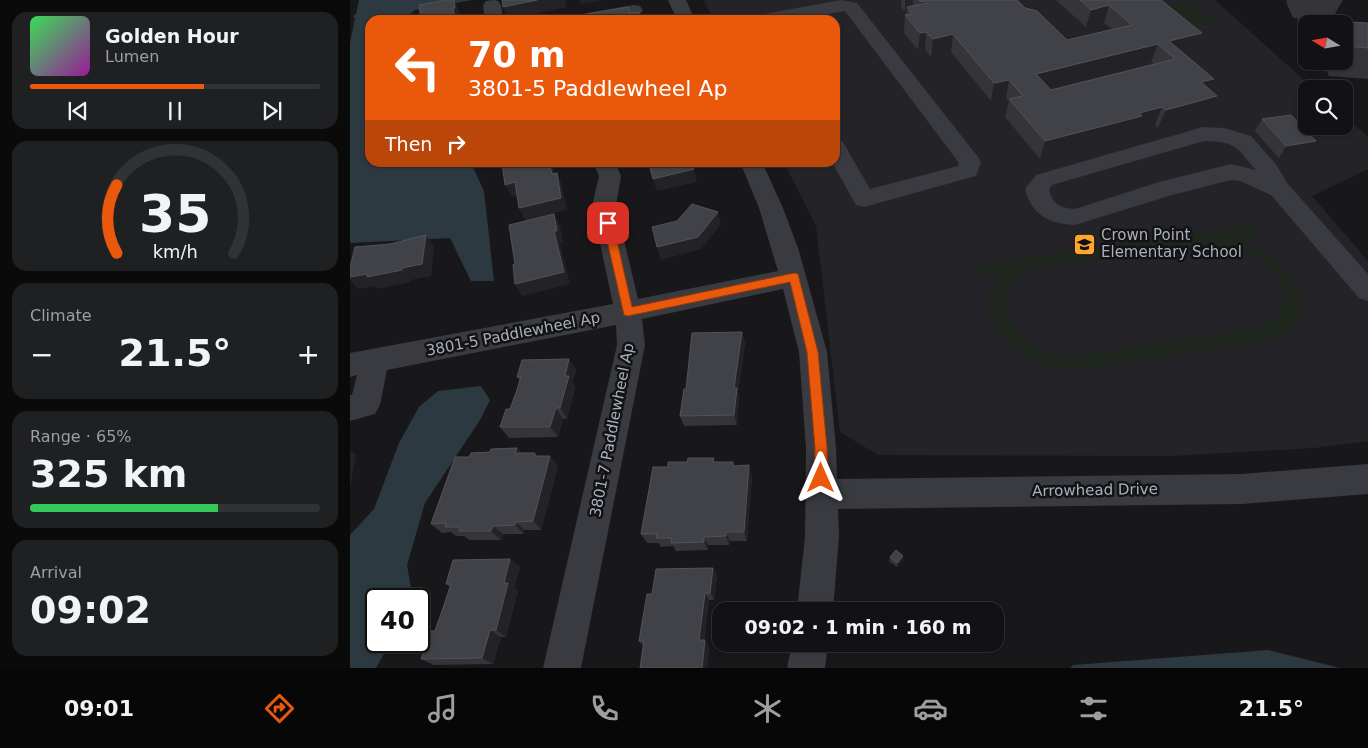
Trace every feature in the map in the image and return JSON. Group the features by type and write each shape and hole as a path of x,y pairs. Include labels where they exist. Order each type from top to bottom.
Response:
{"street":[{"path":"677,0 684,15"},
{"path":"790,15 843,5 851,7 970,162 968,171 864,199 840,156"},
{"path":"608,15 634,10"},
{"path":"1279,189 1245,174 1231,172 1167,188 1075,217 1062,217 1050,212 1039,200 1037,189 1044,180 1203,134 1224,135 1243,141 1267,168 1279,189 1368,291"},
{"name":"3801-7 Paddlewheel Ap","path":"562,668 631,344 628,312 604,206 610,176 606,167"},
{"path":"753,167 771,208 794,277 813,352 821,448 822,536 816,602"},
{"name":"3801-5 Paddlewheel Ap","path":"362,363 628,312 794,277"},
{"path":"350,408 365,405 362,363"},
{"name":"Arrowhead Drive","path":"821,494 1242,489 1368,479"},
{"path":"806,668 809,652"}],"shaded area":[{"path":"359,0 472,0 415,10 410,15 365,15 365,167 473,167 484,191 494,281 471,281 450,238 350,243 350,43 355,18 353,16 356,14"},
{"name":"Crown Point Elementary School","path":"704,0 1215,0 1304,80 1298,80 1298,135 1353,135 1353,124 1368,137 1368,169 1312,196 1368,261 1368,441 1314,448 1172,456 878,455 840,432 816,226 786,167 840,167 840,15 712,15"},
{"path":"1188,2 1196,3 1216,22 1188,29 1166,6"},
{"path":"1252,225 1260,236 1240,239 1258,247 1281,264 1298,289 1301,308 1293,326 1287,332 1262,342 1090,369 1061,369 1033,360 1010,345 993,323 989,311 988,299 993,284 1001,273 975,276 971,265","holes":["1209,244 1239,249 1252,255 1268,267 1276,276 1284,296 1282,306 1277,315 1255,328 1078,355 1052,353 1035,346 1019,334 1008,318 1005,309 1005,299 1008,290 1014,281 1030,269"]},
{"path":"481,386 490,400 480,420 425,503 407,565 411,588 365,588 365,653 384,653 376,668 350,668 350,535 374,509 399,443 419,407 438,391"},
{"path":"1268,650 1340,668 1070,668 1073,665"}],"building":[{"path":"454,0 454,15 420,15 419,5"},
{"path":"502,0 537,0 503,7"},
{"path":"919,0 1017,0 1025,8 1037,11 1067,40 1132,25 1109,5 1091,10 1080,0 1161,0 1202,33 1169,41 1214,79 1201,82 1217,96 1166,110 1162,107 1139,113 1142,116 1045,141 1009,99 1023,96 1009,80 994,83 953,34 933,39 926,32 920,33 905,15 912,14 907,7 927,3 925,1 921,2","holes":["1158,44 1175,59 1051,90 1036,74"]},
{"path":"628,7 630,13 639,12 640,15 588,15"},
{"path":"1353,22 1368,23 1368,48 1353,47"},
{"path":"1291,115 1298,122 1298,135 1310,135 1316,141 1286,146 1262,119"},
{"path":"503,167 550,167 552,174 557,173 561,198 519,208 515,182 505,185"},
{"path":"650,167 693,167 694,169 653,179"},
{"path":"692,204 718,212 698,237 657,247 652,227 677,221"},
{"path":"554,214 557,231 554,231 564,272 515,284 513,265 515,264 509,225"},
{"path":"426,235 422,264 367,277 367,274 350,277 350,267 355,247 390,244"},
{"path":"742,332 734,388 737,388 734,415 680,416 684,389 686,389 692,333"},
{"path":"569,359 565,376 569,376 560,408 556,408 550,427 500,427 506,409 510,409 516,393 521,377 517,377 522,360"},
{"path":"517,448 515,453 535,453 535,456 550,456 533,521 516,522 515,525 493,526 491,531 459,531 460,527 445,527 446,523 431,524 455,457 469,457 471,453 490,452 491,449"},
{"path":"688,458 714,458 713,462 733,462 733,466 749,465 744,532 726,532 726,536 704,537 704,542 671,543 672,538 656,538 657,534 641,534 653,467 668,467 668,462 687,462"},
{"path":"896,550 903,556 897,563 890,557"},
{"path":"510,559 504,583 508,583 496,630 490,630 482,658 421,659 423,653 430,653 430,631 435,631 451,584 446,584 453,560"},
{"path":"713,568 710,593 705,593 699,640 705,640 702,668 640,668 644,641 639,641 647,594 652,594 656,569"}],"place":[{"name":"Crown Point Elementary School","path":"1085,244"}],"route":[{"path":"608,223 628,312 794,277 813,352 821,448 821,478"}]}
